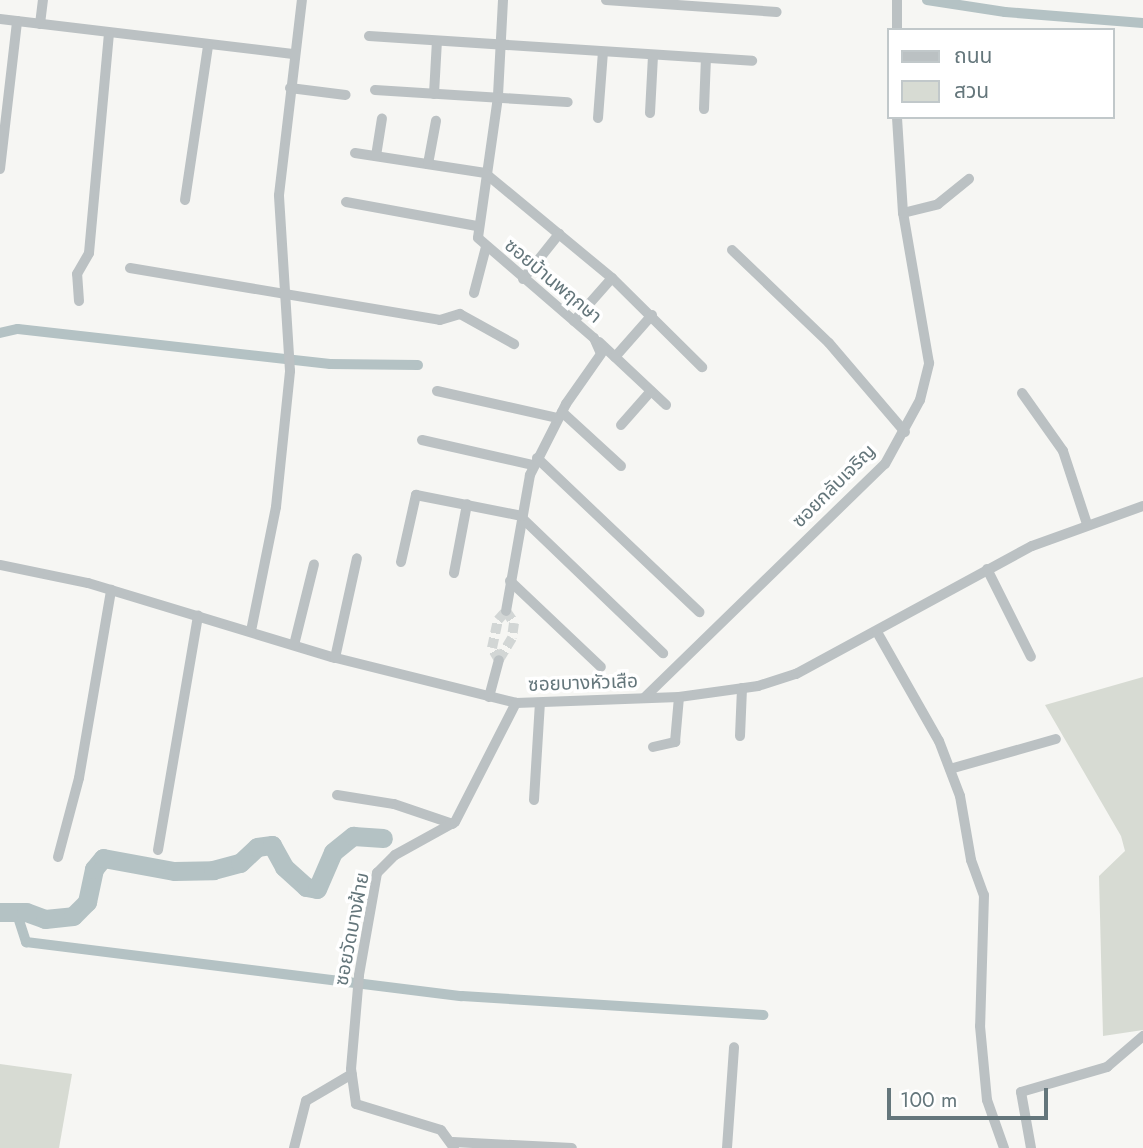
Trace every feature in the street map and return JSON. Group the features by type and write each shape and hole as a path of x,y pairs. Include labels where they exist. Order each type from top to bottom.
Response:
{"street":[{"path":"40,24 43,0"},
{"path":"251,631 276,507 290,371 279,195 302,0"},
{"name":"ซอยบ้านพฤกษา","path":"503,0 498,97 477,226 485,247 594,338 601,350 599,362 560,415 535,462 522,516 506,611"},
{"path":"606,0 777,12"},
{"path":"897,1 897,28"},
{"path":"0,19 208,46 295,54"},
{"path":"0,163 17,21"},
{"path":"79,301 77,274 89,253 109,34"},
{"path":"369,36 752,61"},
{"path":"434,94 437,41"},
{"path":"185,200 208,46"},
{"path":"598,118 603,52"},
{"path":"650,113 653,55"},
{"path":"704,109 706,58"},
{"path":"290,88 346,95"},
{"path":"375,90 568,102"},
{"path":"376,156 382,118"},
{"name":"ซอยกลับเจริญ","path":"644,698 885,464 905,432 920,400 929,363 903,213 897,119"},
{"path":"428,164 436,121"},
{"path":"355,153 485,173 612,278 702,367"},
{"path":"903,213 939,204 969,179"},
{"path":"346,202 477,226"},
{"path":"523,279 559,234"},
{"path":"474,293 485,247"},
{"path":"732,250 829,343 905,432"},
{"path":"130,268 440,320 460,314 514,344"},
{"path":"574,321 612,278"},
{"path":"615,357 652,315"},
{"path":"594,338 666,405"},
{"path":"437,391 560,415 621,466"},
{"path":"621,425 652,391"},
{"path":"1022,393 1063,450 1087,524"},
{"path":"422,440 535,462 699,612"},
{"path":"401,562 413,497 420,494 522,516 663,653"},
{"path":"454,573 467,504"},
{"name":"ซอยบางหัวเสือ","path":"0,565 111,590 335,658 516,703 679,697 742,688 796,674 877,632 987,569 1087,524 1143,506"},
{"path":"335,658 357,558"},
{"path":"295,645 314,565"},
{"path":"987,569 1031,657"},
{"path":"510,581 601,667"},
{"path":"58,857 79,778 111,590"},
{"path":"158,850 198,615"},
{"path":"877,632 929,717 950,769 984,895 980,1026 987,1100 1004,1148"},
{"path":"489,697 499,660"},
{"path":"740,736 742,688"},
{"path":"653,747 675,742 679,697"},
{"path":"337,795 394,804 453,824 516,703"},
{"path":"534,800 540,703"},
{"path":"950,769 1056,739"},
{"name":"ซอยวัดบางฝ้าย","path":"453,824 395,855 377,873 359,975 352,1074 353,1097 363,1110 441,1130 453,1145"},
{"path":"1031,1148 1021,1092 1107,1067 1143,1036"},
{"path":"727,1148 734,1047"},
{"path":"293,1148 306,1101 352,1074"},
{"path":"453,1145 572,1148"}],"green space":[{"path":"1143,677 1143,1030 1103,1036 1099,876 1125,851 1121,836 1045,705"},
{"path":"0,1064 72,1074 59,1148 0,1148"}],"waterway":[{"path":"927,0 1005,12 1143,23"},
{"path":"0,333 18,329 330,364 418,365"},
{"path":"0,912 26,912 45,919 73,916 87,902 94,869 103,858 174,871 213,870 240,863 257,847 272,845 284,867 306,887 317,889 333,852 353,836 383,838"},
{"path":"16,911 26,942 462,996 763,1015"}],"tunnel":[{"path":"506,611 514,623 512,638 499,660 492,648 498,620 506,611"}]}
